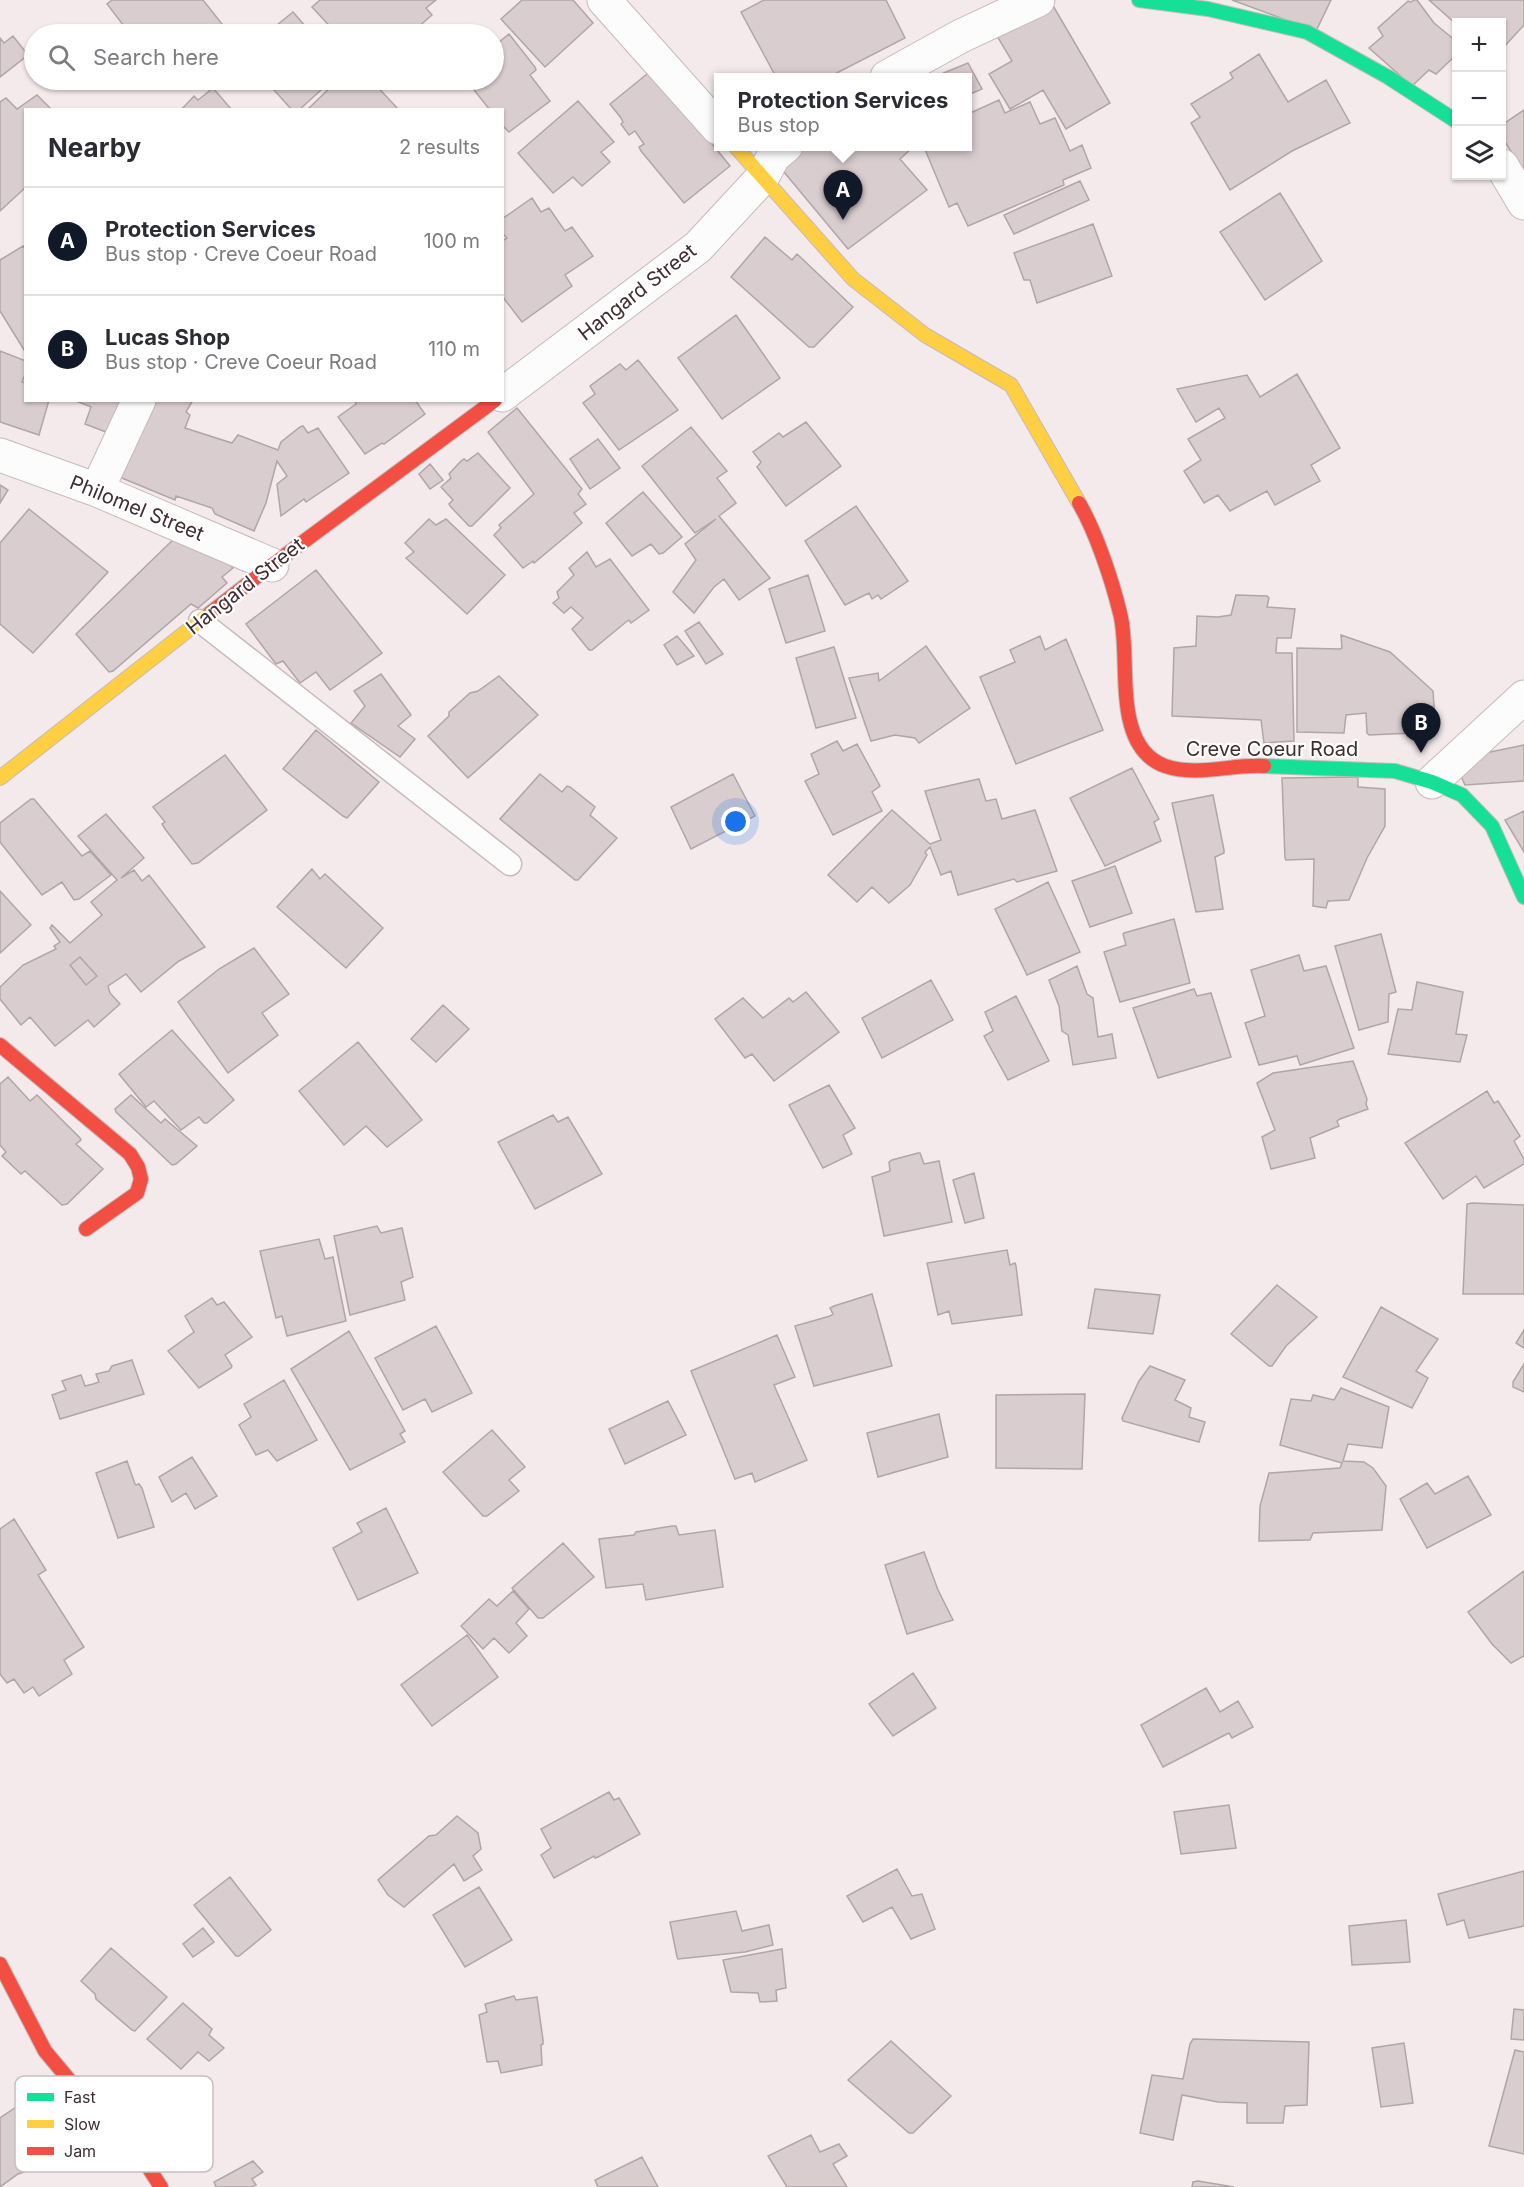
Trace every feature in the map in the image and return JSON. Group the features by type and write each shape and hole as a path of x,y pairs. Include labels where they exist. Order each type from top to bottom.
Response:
{"street":[{"path":"604,0 714,124"},
{"path":"896,73 961,36 1038,0"},
{"path":"1139,0 1208,9 1307,32 1388,77 1452,118"},
{"name":"Creve Coeur Road","path":"738,151 854,279 925,335 1011,385 1090,522 1121,615 1128,717 1141,750 1164,766 1193,771 1252,765 1395,771 1432,782 1462,795 1492,826 1524,897"},
{"name":"Hangard Street","path":"504,393 698,247 762,178 773,157 781,151"},
{"path":"1506,173 1524,203"},
{"path":"98,490 138,402"},
{"name":"Hangard Street","path":"0,778 272,564 492,402"},
{"name":"Philomel Street","path":"0,455 98,490 272,564"},
{"path":"1432,782 1524,698"},
{"path":"0,1045 130,1154 138,1167 141,1179 137,1193 86,1229"},
{"path":"0,1964 45,2050 66,2076"},
{"path":"151,2172 161,2187"}],"lane":[{"path":"200,621 510,864"}],"building":[{"path":"112,0 203,0 222,24 122,24 107,4"},
{"path":"320,0 436,0 426,8 432,15 422,24 328,24 312,7"},
{"path":"522,0 573,0 593,23 545,67 501,19"},
{"path":"764,0 886,0 905,38 837,73 774,73 741,12"},
{"path":"1232,0 1331,0 1316,31"},
{"path":"1417,0 1434,23 1452,38 1452,59 1436,74 1429,70 1412,86 1369,48 1383,36 1378,28 1408,1"},
{"path":"1429,0 1524,0 1524,25 1506,45 1506,18 1452,18 1452,20"},
{"path":"1052,4 1110,103 1066,129 1043,90 1010,109 989,74 1012,61 997,36"},
{"path":"293,12 303,24 278,24"},
{"path":"509,34 535,67 536,70 530,75 550,101 509,132 504,127 504,108 488,108 474,90 504,90 504,38"},
{"path":"13,36 24,50 24,58 0,77 0,38 4,43"},
{"path":"1259,54 1288,102 1326,80 1350,123 1292,151 1230,190 1191,123 1200,117 1191,104 1229,81 1233,78 1230,73"},
{"path":"968,63 982,89 972,93 972,73 944,73"},
{"path":"652,70 714,146 714,151 718,151 730,166 684,203 641,151 639,147 644,144 635,131 629,135 621,124 623,122 621,118 610,104"},
{"path":"210,90 215,90 230,108 183,108 194,96 198,100"},
{"path":"274,90 321,90 301,108 290,108"},
{"path":"328,90 380,90 397,108 309,108"},
{"path":"37,95 50,108 24,108 24,189 0,211 0,102 6,98 17,109"},
{"path":"999,100 1005,113 1030,102 1040,124 1055,118 1070,151 1082,145 1091,168 1063,180 1064,185 968,226 957,203 949,207 926,151 972,151 972,112"},
{"path":"578,101 614,142 601,152 610,162 582,186 573,177 553,193 518,153"},
{"path":"1524,110 1524,172 1506,143 1506,122"},
{"path":"785,151 909,151 900,159 927,190 848,249 774,160"},
{"path":"1080,181 1089,200 1014,234 1004,215"},
{"path":"1280,193 1322,261 1265,300 1220,232"},
{"path":"532,198 541,212 549,208 565,231 572,227 593,256 565,275 572,286 522,322 504,299 504,240 507,238 504,235 504,218"},
{"path":"1093,224 1112,276 1037,303 1030,280 1024,280 1014,253"},
{"path":"765,237 792,260 797,254 853,307 814,347 809,347 731,277"},
{"path":"24,247 24,350 0,311 0,260"},
{"path":"736,315 780,378 722,419 678,358"},
{"path":"0,351 24,360 22,382 24,382 24,402 48,402 39,435 0,422"},
{"path":"638,360 678,410 619,450 583,403 595,394 590,386 620,364 626,370"},
{"path":"1297,374 1340,448 1311,465 1320,481 1275,505 1267,491 1230,511 1218,495 1204,503 1184,471 1201,460 1188,439 1225,418 1219,408 1196,422 1177,389 1247,375 1260,397"},
{"path":"79,402 134,402 119,437 85,424 91,407"},
{"path":"146,402 192,402 186,412 190,415 185,428 232,443 238,435 278,450 281,442 300,427 303,426 308,433 318,428 349,473 306,502 304,499 281,516 277,484 287,476 277,461 266,503 254,531 215,514 212,508 176,496 175,500 117,476"},
{"path":"356,402 416,402 425,414 384,444 382,443 365,454 338,417 356,404"},
{"path":"517,408 582,489 578,494 586,504 574,513 582,523 534,563 533,561 523,568 494,535 501,528 499,525 534,494 488,432"},
{"path":"806,422 841,466 786,506 757,467 761,462 753,452 779,433 783,437"},
{"path":"691,427 727,471 717,478 736,503 719,516 770,578 739,600 724,579 714,587 694,613 673,592 696,560 685,544 716,519 695,533 642,466"},
{"path":"598,439 620,468 590,489 570,459"},
{"path":"478,453 510,488 472,526 469,526 450,506 453,500 441,487 451,478 449,474 461,461 464,459 467,461"},
{"path":"430,464 443,480 430,489 419,474"},
{"path":"0,485 8,490 0,503"},
{"path":"643,492 682,537 663,553 659,554 651,544 632,556 606,523"},
{"path":"856,506 908,581 881,599 878,595 872,599 869,593 845,605 805,541"},
{"path":"29,509 108,572 33,653 0,624 0,543"},
{"path":"429,519 436,525 446,519 505,575 467,614 406,558 414,552 405,543"},
{"path":"181,532 204,536 233,568 222,577 227,583 198,608 191,604 109,672 76,634"},
{"path":"587,552 596,567 610,559 649,610 631,623 629,620 626,622 592,650 589,650 572,629 583,618 571,607 564,613 553,603 559,598 557,592 574,575 569,568"},
{"path":"316,570 382,653 330,690 316,672 300,683 283,661 276,664 246,624"},
{"path":"808,575 825,631 786,643 769,589"},
{"path":"1236,595 1267,596 1269,598 1267,607 1295,609 1291,638 1277,638 1276,651 1276,653 1292,653 1294,741 1264,743 1261,720 1172,716 1174,648 1196,646 1197,616 1231,615"},
{"path":"699,622 723,654 706,664 685,631"},
{"path":"1341,635 1390,652 1433,691 1436,732 1369,735 1366,713 1346,715 1344,733 1297,732 1297,648 1340,649 1342,648"},
{"path":"677,636 694,656 677,665 664,645"},
{"path":"1040,636 1045,650 1066,639 1103,730 1016,764 980,677 1015,662 1010,650"},
{"path":"926,646 970,708 919,743 915,738 895,735 871,741 849,678 878,673 879,681"},
{"path":"834,647 856,718 816,728 796,658"},
{"path":"381,674 411,715 398,726 415,739 400,757 351,723 365,706 354,691"},
{"path":"499,676 538,715 468,778 428,736 470,693 478,691"},
{"path":"316,730 379,782 347,818 283,769"},
{"path":"837,741 843,751 857,744 880,786 872,792 882,811 833,835 805,781 819,774 811,754"},
{"path":"1524,745 1524,781 1465,785 1455,763 1466,757"},
{"path":"225,755 267,810 198,863 192,864 165,829 162,824 165,822 153,807"},
{"path":"1132,768 1159,819 1154,822 1161,841 1105,866 1070,798"},
{"path":"540,774 562,792 567,786 570,787 595,807 590,815 617,838 578,880 575,880 500,819"},
{"path":"733,774 755,816 691,849 671,807"},
{"path":"1358,777 1358,787 1385,789 1385,826 1367,858 1349,900 1328,901 1326,908 1313,906 1314,859 1286,860 1285,858 1282,778"},
{"path":"979,779 986,801 996,799 1002,819 1035,810 1057,871 1017,882 1014,879 958,895 951,871 941,875 930,847 925,852 927,855 910,885 889,903 872,887 857,902 828,875 892,810 930,844 941,840 925,791"},
{"path":"1213,795 1224,850 1224,853 1215,857 1223,909 1196,912 1172,803"},
{"path":"34,799 82,856 90,851 111,875 79,899 74,900 62,882 42,895 0,842 0,823"},
{"path":"1524,811 1524,852 1505,820"},
{"path":"106,814 144,858 121,878 134,870 142,881 149,875 205,947 179,961 141,992 126,974 108,986 110,993 120,1004 94,1027 88,1020 55,1046 30,1017 21,1025 0,999 0,987 23,965 56,949 54,946 60,942 50,928 52,925 70,943 102,915 91,902 117,880 78,836","holes":["80,957 97,976 86,985 70,965"]},
{"path":"1115,866 1132,913 1090,927 1072,881"},
{"path":"312,869 320,879 325,874 383,928 346,968 277,907"},
{"path":"1048,882 1080,952 1027,975 995,909"},
{"path":"0,891 31,925 0,953"},
{"path":"1174,919 1190,983 1120,1002 1104,952 1126,945 1124,933"},
{"path":"1381,934 1396,992 1389,994 1388,1022 1359,1030 1335,946"},
{"path":"254,948 289,994 262,1013 278,1035 228,1073 178,1002 219,969"},
{"path":"1299,955 1304,971 1326,966 1354,1048 1300,1065 1297,1056 1259,1065 1245,1023 1265,1016 1251,970"},
{"path":"80,957 97,976 86,985 70,965"},
{"path":"1077,966 1087,994 1093,998 1098,1037 1112,1034 1116,1058 1073,1065 1068,1035 1062,1031 1059,1006 1049,980"},
{"path":"931,980 953,1020 882,1058 862,1018"},
{"path":"1417,982 1463,992 1456,1034 1467,1035 1460,1062 1388,1054 1398,1009 1412,1010"},
{"path":"1194,989 1197,996 1211,993 1231,1057 1158,1078 1133,1008"},
{"path":"806,992 839,1032 774,1081 752,1054 745,1058 715,1019 743,998 763,1018 789,998 793,1002"},
{"path":"1016,996 1049,1061 1008,1080 984,1036 993,1031 985,1012"},
{"path":"443,1005 469,1029 436,1062 411,1039"},
{"path":"172,1030 234,1100 207,1123 199,1117 181,1130 154,1101 146,1107 119,1074"},
{"path":"358,1042 422,1120 387,1147 366,1126 344,1145 299,1091"},
{"path":"1353,1061 1367,1099 1368,1109 1340,1119 1337,1121 1339,1126 1310,1138 1315,1158 1271,1169 1262,1137 1275,1130 1257,1083 1273,1073"},
{"path":"8,1077 30,1101 37,1095 80,1138 81,1140 76,1144 103,1169 67,1204 62,1205 25,1171 21,1174 2,1156 6,1152 0,1145 0,1084"},
{"path":"829,1085 855,1128 843,1135 852,1154 823,1168 789,1105"},
{"path":"1487,1091 1494,1103 1498,1101 1520,1136 1514,1141 1524,1159 1524,1164 1484,1188 1476,1176 1443,1199 1405,1143"},
{"path":"131,1095 161,1123 165,1119 197,1146 172,1165 116,1112 115,1109"},
{"path":"553,1115 558,1122 568,1117 602,1174 535,1209 498,1142"},
{"path":"918,1153 924,1164 939,1161 952,1222 884,1236 872,1177 890,1171 889,1162 892,1160"},
{"path":"974,1173 984,1218 965,1223 953,1180"},
{"path":"1467,1204 1524,1205 1524,1294 1463,1294"},
{"path":"377,1226 381,1233 402,1228 413,1277 401,1282 405,1300 350,1315 334,1236"},
{"path":"319,1239 325,1259 333,1257 346,1321 287,1336 282,1316 276,1318 260,1251"},
{"path":"1007,1250 1010,1265 1015,1263 1016,1266 1022,1315 952,1324 949,1311 938,1315 927,1263"},
{"path":"1277,1285 1317,1317 1286,1346 1272,1366 1269,1366 1231,1334"},
{"path":"1095,1289 1160,1295 1153,1334 1088,1328"},
{"path":"872,1294 892,1366 814,1386 795,1326 830,1316 833,1314 830,1308"},
{"path":"212,1298 217,1305 224,1302 252,1337 225,1355 231,1368 199,1388 168,1351 194,1332 185,1316"},
{"path":"1381,1307 1438,1339 1416,1371 1428,1378 1412,1408 1343,1377"},
{"path":"436,1326 472,1393 432,1412 425,1399 403,1410 375,1358"},
{"path":"1524,1330 1524,1348 1516,1343"},
{"path":"349,1331 405,1431 400,1434 405,1442 350,1470 291,1369"},
{"path":"777,1335 795,1377 774,1385 807,1460 755,1482 752,1473 735,1479 691,1371"},
{"path":"132,1360 144,1394 60,1419 52,1395 66,1390 62,1381 81,1375 85,1386 93,1384 99,1382 96,1374 109,1371 112,1366"},
{"path":"1524,1364 1524,1392 1513,1387 1513,1382"},
{"path":"1150,1366 1185,1380 1175,1400 1191,1408 1189,1417 1205,1422 1199,1442 1123,1421 1122,1418 1139,1381"},
{"path":"284,1380 317,1440 277,1461 268,1450 256,1455 239,1425 251,1417 244,1404"},
{"path":"1341,1388 1389,1407 1382,1448 1348,1444 1343,1461 1364,1462 1373,1468 1386,1486 1382,1530 1313,1533 1310,1540 1259,1541 1260,1506 1269,1473 1340,1468 1342,1463 1280,1445 1291,1399 1311,1401 1313,1395 1334,1400"},
{"path":"1085,1394 1082,1469 996,1468 996,1395"},
{"path":"668,1401 686,1435 625,1464 609,1429"},
{"path":"939,1414 948,1457 878,1477 867,1433"},
{"path":"492,1430 525,1467 509,1480 519,1491 487,1516 483,1516 443,1472"},
{"path":"192,1457 217,1496 195,1509 186,1493 172,1502 159,1477"},
{"path":"127,1461 135,1484 139,1484 142,1488 154,1527 118,1538 96,1473"},
{"path":"1468,1476 1491,1515 1427,1548 1400,1499 1427,1483 1435,1494"},
{"path":"386,1508 418,1573 358,1600 333,1548 362,1532 357,1523"},
{"path":"14,1519 46,1570 38,1575 84,1647 64,1660 72,1674 39,1696 33,1687 24,1693 14,1679 7,1683 0,1674 0,1529"},
{"path":"676,1526 679,1535 715,1530 723,1587 646,1600 643,1584 606,1588 599,1539 634,1535 636,1532"},
{"path":"563,1543 594,1577 543,1618 538,1618 512,1588"},
{"path":"924,1552 938,1590 953,1620 907,1634 885,1565"},
{"path":"1524,1571 1524,1656 1511,1663 1492,1644 1468,1612"},
{"path":"513,1591 529,1609 516,1623 527,1636 509,1653 494,1638 483,1649 461,1626 489,1599 497,1606"},
{"path":"467,1635 498,1677 432,1726 401,1685"},
{"path":"913,1673 936,1708 893,1736 869,1704"},
{"path":"1206,1688 1220,1712 1238,1701 1253,1727 1232,1738 1229,1733 1163,1767 1141,1725"},
{"path":"609,1792 614,1800 619,1798 640,1834 554,1878 541,1855 551,1848 541,1829"},
{"path":"1229,1805 1236,1848 1181,1854 1174,1812"},
{"path":"457,1816 478,1833 481,1849 473,1856 482,1870 464,1881 454,1864 404,1907 388,1895 378,1880 429,1836 436,1835"},
{"path":"897,1869 912,1896 922,1894 935,1929 911,1939 892,1907 863,1922 847,1896"},
{"path":"1524,1871 1524,1926 1469,1938 1464,1920 1447,1925 1438,1894"},
{"path":"230,1877 271,1930 239,1956 236,1956 194,1905"},
{"path":"479,1887 512,1940 465,1967 433,1915"},
{"path":"736,1911 742,1931 769,1925 773,1945 745,1952 678,1959 670,1922"},
{"path":"1406,1920 1410,1962 1352,1965 1349,1926"},
{"path":"203,1928 214,1942 193,1957 183,1944"},
{"path":"111,1948 167,1997 135,2031 96,1999 95,1994 81,1981"},
{"path":"782,1949 786,1988 776,1990 777,2001 760,2002 758,1993 731,1992 723,1960"},
{"path":"514,1996 516,2000 537,1997 543,2040 542,2065 501,2073 498,2061 487,2062 479,2015 487,2012 485,2004"},
{"path":"183,2003 212,2029 209,2035 224,2048 209,2061 198,2052 181,2069 147,2039"},
{"path":"1514,2009 1524,2010 1524,2040 1511,2039"},
{"path":"1193,2039 1309,2042 1307,2105 1285,2106 1283,2123 1247,2123 1247,2103 1218,2102 1182,2095 1173,2140 1140,2133 1152,2075 1183,2079"},
{"path":"891,2041 951,2096 913,2133 909,2133 848,2080"},
{"path":"1404,2043 1413,2103 1381,2107 1372,2048"},
{"path":"1515,2050 1524,2052 1524,2154 1489,2146"},
{"path":"15,2108 15,2172 24,2172 0,2187 0,2118"},
{"path":"811,2135 820,2152 839,2144 847,2156 833,2164 847,2187 787,2187 768,2156"},
{"path":"642,2157 658,2187 598,2187 595,2180"},
{"path":"253,2161 263,2172 252,2179 256,2185 216,2187 214,2182"},
{"path":"1193,2182 1234,2187 1192,2187"}],"traffic: fast":[{"path":"1139,0 1208,9 1307,32 1388,77 1452,118"},
{"path":"1264,766 1395,771 1432,782 1462,795 1492,826 1524,897"}],"traffic: slow":[{"path":"739,151 853,279 925,335 1011,385 1079,503"},
{"path":"0,778 210,613"}],"traffic: jam":[{"path":"210,613 492,402"},
{"path":"1079,503 1103,556 1120,613 1126,698 1136,740 1148,755 1165,766 1177,769 1202,770 1264,766"},
{"path":"0,1045 130,1154 138,1167 141,1179 137,1193 86,1229"},
{"path":"0,1964 45,2051 66,2076"},
{"path":"151,2172 161,2187"}],"place":[{"name":"Protection Services","path":"843,220"},
{"name":"Lucas Shop","path":"1421,753"}]}
